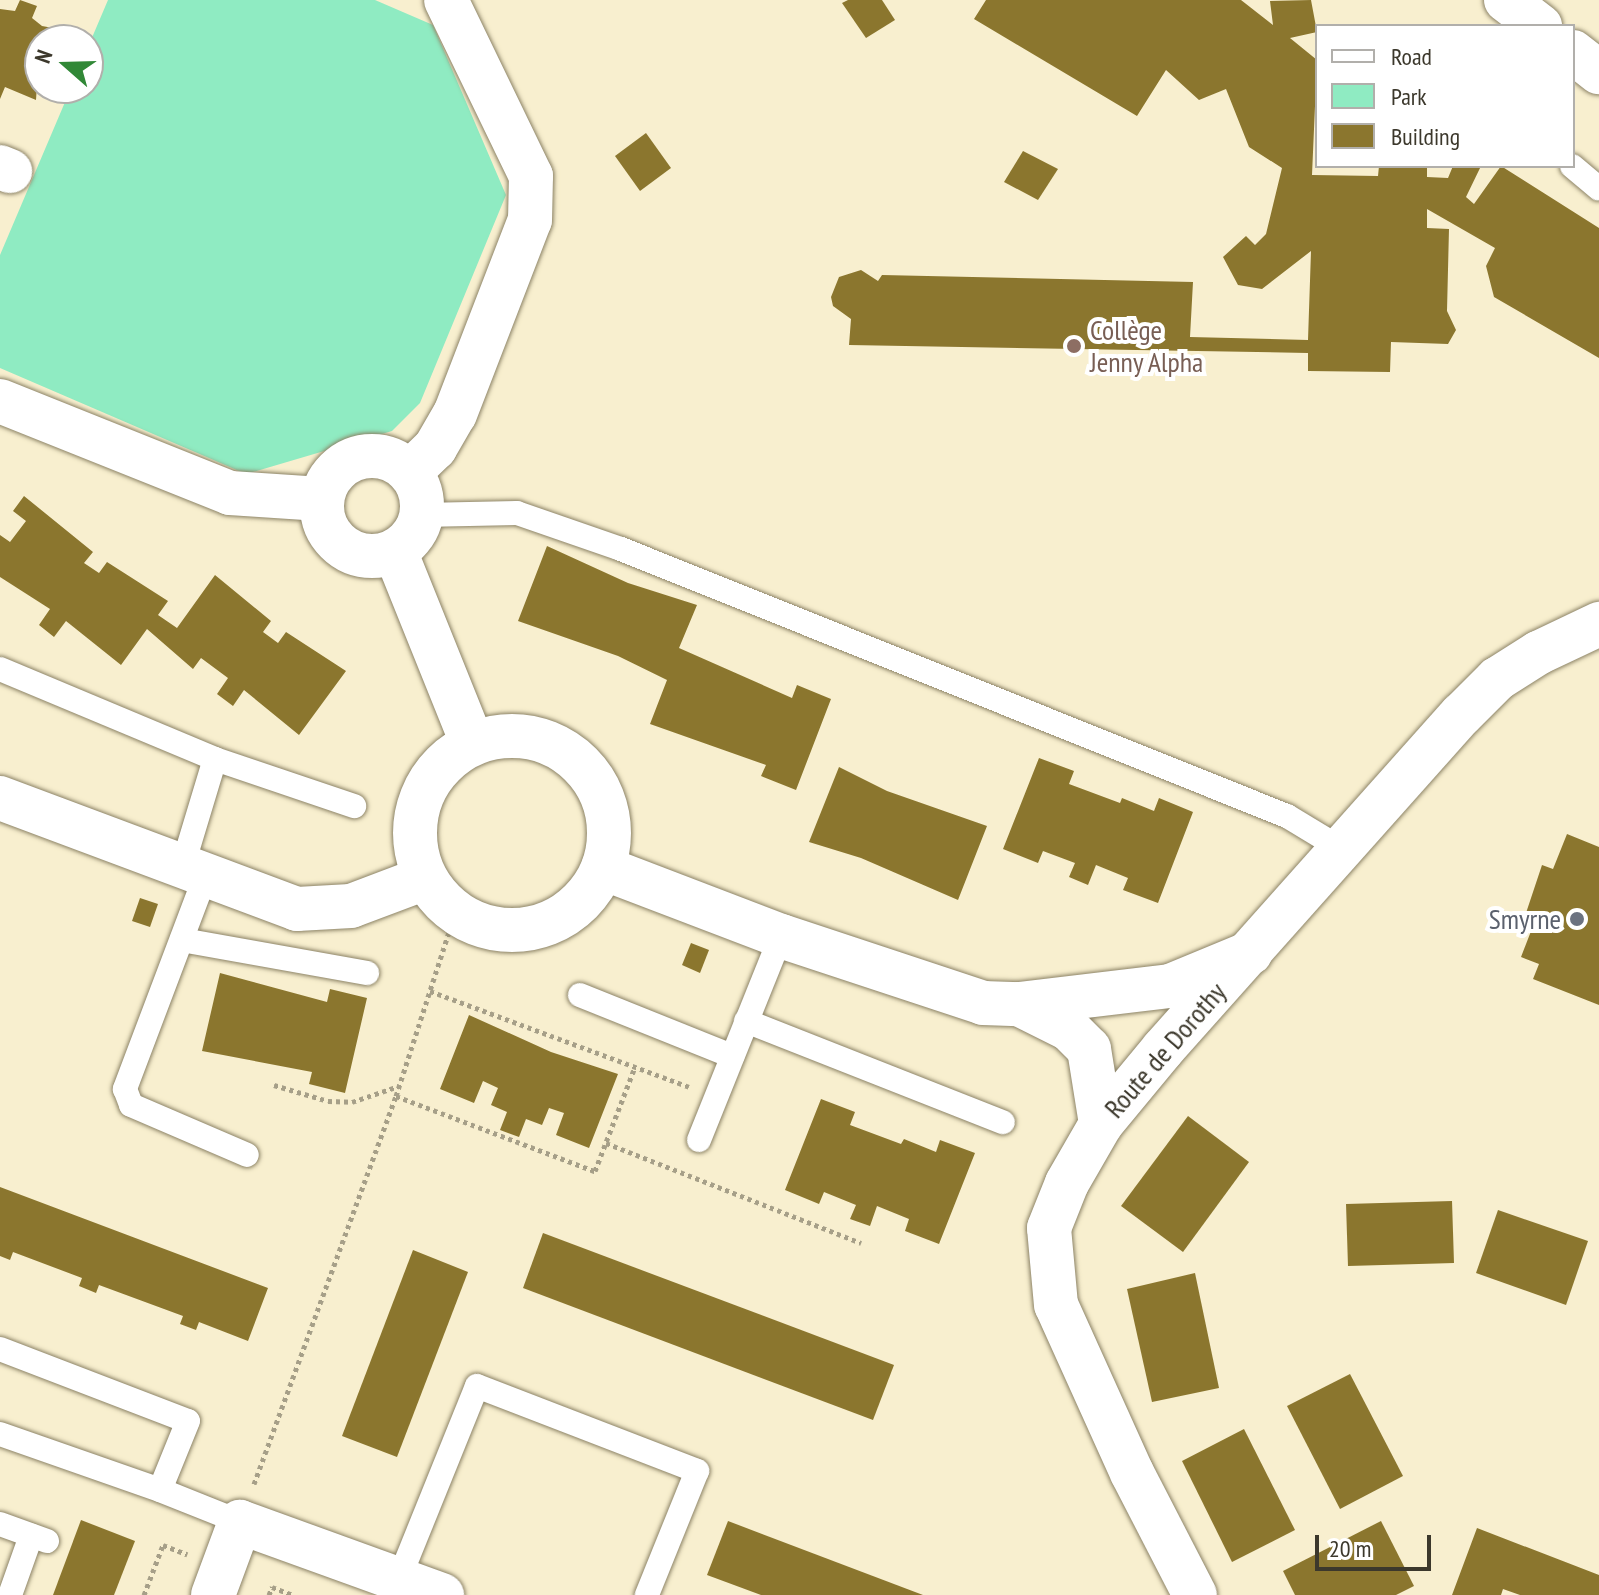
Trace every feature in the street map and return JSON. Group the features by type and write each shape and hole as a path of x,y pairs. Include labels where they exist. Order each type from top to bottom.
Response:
{"street":[{"path":"410,472 435,448 455,414 530,220 531,176 446,0"},
{"path":"1575,54 1599,72"},
{"path":"0,401 230,493 321,499"},
{"path":"381,455 410,472 422,500 417,530 395,551 377,557 342,548 326,526 321,499 336,470 350,460 381,455"},
{"path":"395,551 472,743"},
{"name":"Route de Dorothy","path":"1195,1595 1090,1384 1052,1283 1049,1228 1067,1183 1101,1124 1340,848 1497,679 1599,624"},
{"path":"504,734 537,737 567,751 591,774 606,803 611,835 603,868 589,894 567,914 540,927 511,931 482,926 455,913 425,878 416,848 416,816 427,786 445,761 472,743 504,734"},
{"path":"0,798 297,909 324,911 425,878"},
{"path":"603,868 944,994 983,1003 1019,1004 1170,986 1250,953"},
{"path":"1019,1004 1069,1029 1089,1049 1101,1124"},
{"path":"213,1595 240,1522 442,1595"}],"lane":[{"path":"1574,168 1599,189"},
{"path":"421,515 517,513 621,549 1287,816 1340,848"},
{"path":"0,669 215,759 354,806"},
{"path":"215,759 182,940 125,1089 131,1105 247,1155"},
{"path":"699,1140 781,936"},
{"path":"182,940 367,973"},
{"path":"580,995 732,1056"},
{"path":"746,1021 1003,1122"},
{"path":"0,1349 188,1421 160,1490"},
{"path":"399,1579 477,1386 697,1471 647,1595"},
{"path":"0,1434 160,1490 240,1522"},
{"path":"0,1524 39,1538 10,1595"}],"path":[{"path":"240,1522 396,1096 455,913"},
{"path":"430,991 702,1091"},
{"path":"396,1096 595,1171 635,1067"},
{"path":"274,1085 328,1101 352,1102 399,1086"},
{"path":"606,1143 861,1243"},
{"path":"269,1595 272,1587 293,1595"}],"green space":[{"path":"108,0 375,0 433,25 506,195 420,403 392,431 246,474 0,368 0,255 64,104 104,104 104,24 98,24"}],"building":[{"path":"20,0 37,6 32,18 40,24 24,24 24,95 5,87 0,99 0,9 15,11"},
{"path":"848,0 882,0 895,20 866,38 842,3"},
{"path":"986,0 1241,0 1273,25 1270,1 1311,0 1315,32 1290,38 1315,58 1312,175 1378,176 1379,168 1427,168 1427,177 1448,178 1452,168 1480,168 1466,197 1474,204 1500,168 1504,168 1599,228 1599,358 1494,297 1486,266 1495,248 1427,209 1427,228 1449,229 1447,311 1456,330 1448,344 1391,342 1390,372 1308,371 1308,353 849,345 851,319 833,306 831,297 839,277 861,270 878,281 882,275 1193,282 1190,337 1308,340 1311,251 1262,289 1238,285 1223,257 1246,236 1255,245 1266,234 1282,168 1249,147 1226,89 1199,100 1166,70 1137,116 974,19"},
{"path":"646,133 671,168 640,191 615,156"},
{"path":"1023,151 1058,169 1038,200 1004,182"},
{"path":"24,496 93,552 84,563 99,573 107,562 168,601 158,615 177,628 215,575 271,621 263,632 278,643 286,632 346,671 299,735 244,690 233,706 217,694 228,678 201,658 193,669 147,629 121,665 66,621 54,637 39,625 50,609 0,577 0,535 10,542 26,521 13,511"},
{"path":"547,546 628,583 697,605 679,648 792,698 797,685 831,699 796,790 761,776 766,765 650,724 667,680 618,656 518,621"},
{"path":"1039,758 1074,771 1069,784 1120,803 1122,798 1154,811 1159,798 1193,812 1158,903 1123,890 1128,878 1096,865 1088,885 1069,877 1075,863 1043,851 1038,863 1003,849"},
{"path":"839,767 887,791 987,826 958,900 861,858 809,842"},
{"name":"Smyrne","path":"1567,834 1599,847 1599,1005 1533,979 1539,964 1521,957 1533,926 1523,922 1542,865 1553,869"},
{"path":"140,898 158,904 150,927 132,921"},
{"path":"691,943 709,950 700,973 682,965"},
{"path":"220,973 327,1002 330,989 367,998 345,1093 309,1084 312,1072 202,1051"},
{"path":"469,1015 551,1052 618,1074 589,1148 556,1135 564,1113 549,1108 542,1125 526,1119 519,1137 500,1130 507,1112 491,1105 498,1088 483,1081 474,1103 440,1089"},
{"path":"821,1099 855,1112 850,1125 901,1144 904,1139 936,1152 940,1140 975,1153 939,1244 905,1231 909,1219 877,1206 870,1226 850,1219 856,1205 824,1192 819,1204 785,1190"},
{"path":"1188,1116 1249,1162 1183,1252 1121,1206"},
{"path":"0,1187 268,1288 248,1341 199,1322 196,1330 180,1324 183,1316 99,1285 96,1293 79,1286 82,1278 13,1252 10,1260 0,1256"},
{"path":"1452,1201 1454,1263 1348,1266 1346,1204"},
{"path":"1498,1210 1588,1241 1566,1305 1476,1273"},
{"path":"543,1233 894,1365 873,1420 523,1288"},
{"path":"413,1250 468,1272 397,1457 342,1436"},
{"path":"1195,1273 1219,1388 1152,1402 1127,1289"},
{"path":"1350,1374 1403,1476 1340,1509 1287,1406"},
{"path":"1244,1429 1295,1530 1232,1562 1182,1461"},
{"path":"81,1520 135,1541 114,1595 53,1595"},
{"path":"728,1521 923,1595 761,1595 707,1575"},
{"path":"1381,1521 1414,1586 1396,1595 1295,1595 1283,1571"},
{"path":"1477,1528 1599,1575 1599,1595 1520,1595 1503,1589 1501,1595 1452,1595"}],"place":[{"name":"Collège Jenny Alpha","path":"1074,346"},
{"name":"Smyrne","path":"1577,919"}]}
